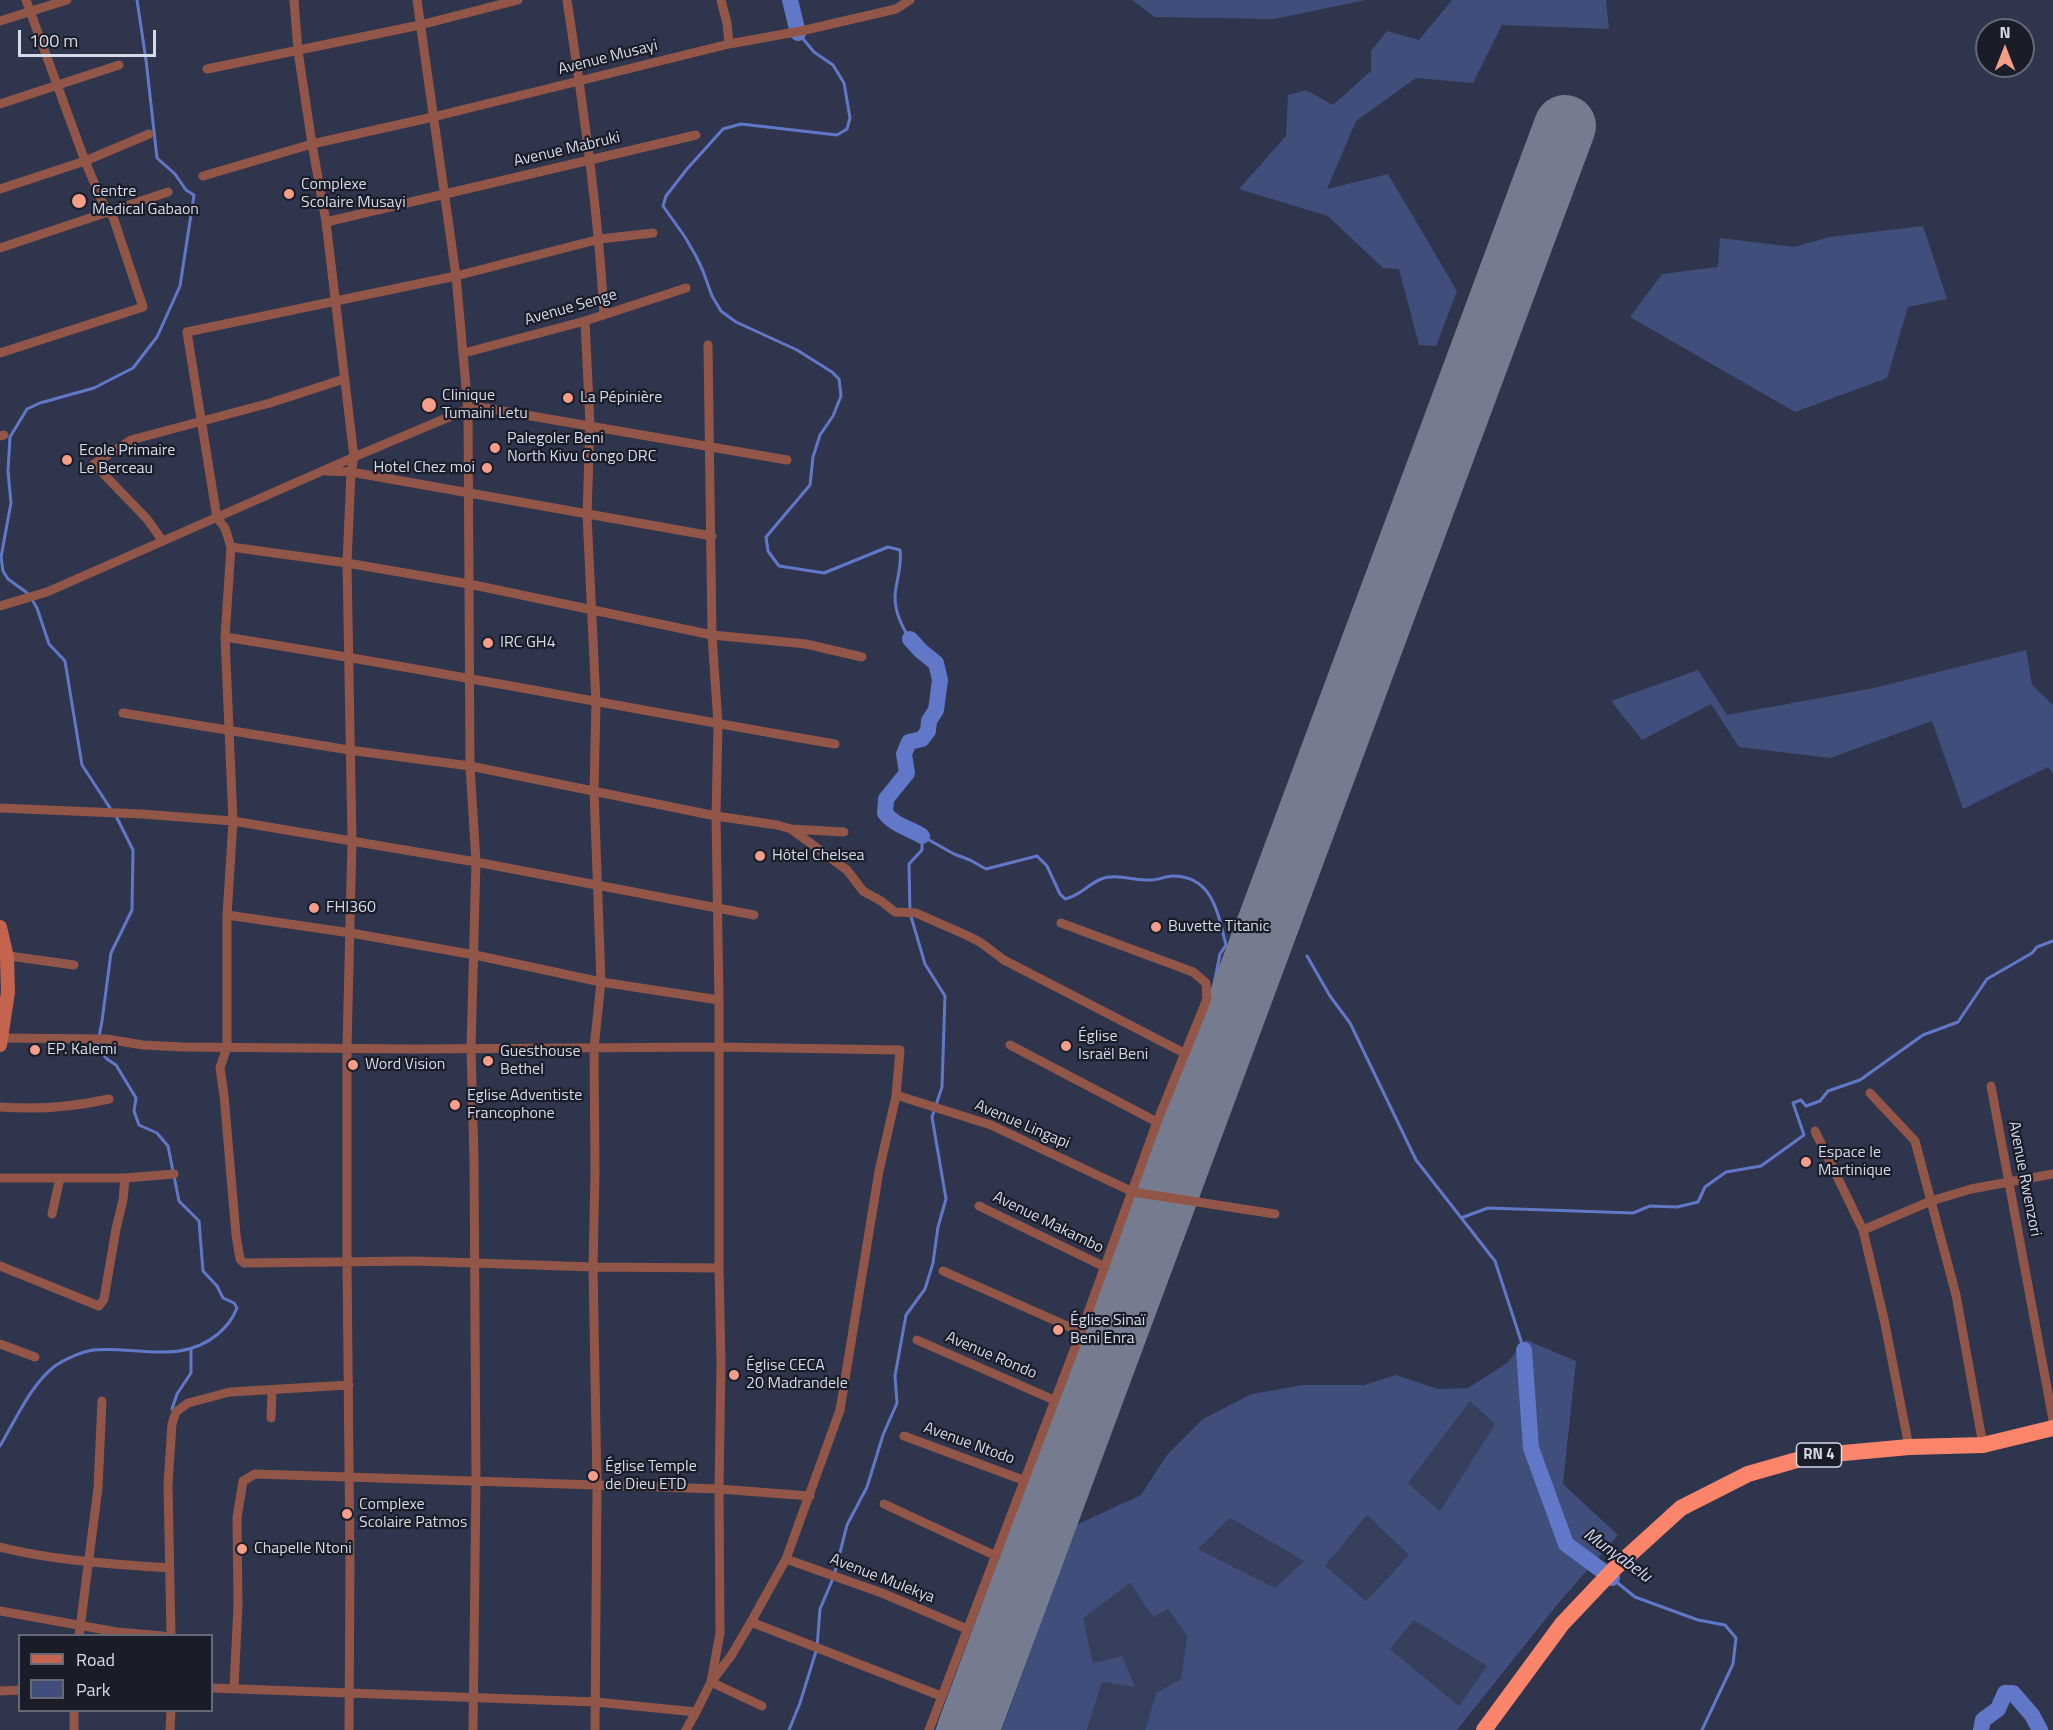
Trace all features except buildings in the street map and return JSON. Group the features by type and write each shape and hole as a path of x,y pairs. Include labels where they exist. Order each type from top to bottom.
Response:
{"highway":[{"name":"RN 4","path":"1484,1730 1562,1624 1617,1567 1681,1508 1748,1474 1811,1455 1909,1447 1983,1445 2053,1428"}],"street":[{"path":"0,353 143,307 109,212 85,161 26,0"},
{"path":"0,21 67,0"},
{"path":"294,0 298,51 326,222 354,457 351,472 347,563 352,841 347,1047 349,1730"},
{"path":"417,0 456,276 468,409 470,766 476,862 471,1048 476,1481 473,1730"},
{"path":"207,69 420,25 518,0"},
{"path":"567,0 591,160 600,239 604,315"},
{"path":"722,0 728,23 729,44"},
{"name":"Avenue Musayi","path":"203,176 312,144 433,117 729,44 796,32 896,9 910,0"},
{"path":"0,104 118,65"},
{"path":"0,189 85,161 149,135"},
{"name":"Avenue Mabruki","path":"326,222 696,135"},
{"path":"0,248 168,192"},
{"path":"653,232 600,239 456,276 188,332 217,518 225,528 231,548 225,637 233,821 227,915 227,1047 220,1068 236,1234 240,1259 244,1263 475,1262 593,1267 719,1268"},
{"name":"Avenue Senge","path":"464,353 585,321 686,288"},
{"path":"585,321 590,425 587,515 596,702 594,791 601,982 594,1048 593,1267 597,1485 595,1730"},
{"path":"708,345 712,635 718,724 716,816 720,1000 721,1363 720,1633 711,1682"},
{"path":"162,540 147,519 94,464 131,440 270,403 344,379"},
{"path":"0,606 35,596 468,409 479,407 787,460"},
{"path":"324,471 351,472 711,536"},
{"path":"231,548 347,563 469,584 712,635 806,644 862,657"},
{"path":"225,637 470,677 596,702 835,744"},
{"path":"123,713 349,750 470,766 791,829 844,832"},
{"path":"0,808 141,814 233,821 476,862 754,915"},
{"path":"791,829 847,870 863,891 895,912 916,913 980,942 1014,966 1184,1053"},
{"path":"227,915 351,933 475,955 601,982 720,1000"},
{"path":"929,1730 1081,1332 1157,1122 1207,999 1206,983 1193,972 1061,923"},
{"path":"0,927 8,992 0,1045"},
{"path":"4,956 74,965"},
{"path":"0,1039 107,1039 143,1045 227,1047 719,1047 898,1049 901,1052 896,1095 879,1171 840,1410 786,1559 731,1656 711,1682 686,1730"},
{"path":"1010,1045 1157,1122"},
{"name":"Avenue Rwenzori","path":"1991,1086 2053,1420"},
{"path":"1870,1093 1915,1141 1956,1295 1983,1445"},
{"name":"Avenue Lingapi","path":"896,1095 991,1125 1133,1192 1275,1214"},
{"path":"0,1107 25,1109 74,1107 109,1099"},
{"path":"1815,1131 1863,1230 1884,1319 1909,1447"},
{"path":"0,1178 125,1178 174,1174"},
{"path":"1863,1230 1931,1202 1971,1189 2053,1174"},
{"path":"52,1214 60,1178"},
{"path":"0,1266 99,1306 104,1299 125,1178"},
{"name":"Avenue Makambo","path":"979,1206 1105,1267"},
{"path":"943,1271 1081,1332"},
{"name":"Avenue Rondo","path":"917,1340 1054,1400"},
{"path":"0,1344 35,1357"},
{"path":"171,1634 168,1484 172,1424 176,1412 188,1402 230,1392 349,1385"},
{"path":"271,1418 272,1390"},
{"path":"79,1634 98,1488 102,1401"},
{"name":"Avenue Ntodo","path":"904,1436 1023,1480"},
{"path":"234,1688 238,1605 237,1518 243,1481 255,1474 719,1489 810,1496"},
{"path":"884,1504 996,1556"},
{"path":"0,1547 87,1563 169,1568"},
{"name":"Avenue Mulekya","path":"786,1559 882,1593 967,1629"},
{"path":"0,1611 117,1632 148,1634"},
{"path":"751,1622 941,1696"},
{"path":"711,1682 762,1706"},
{"path":"213,1688 596,1702 696,1712"},
{"path":"0,1691 18,1690"},
{"path":"74,1712 74,1730"},
{"path":"170,1730 171,1712"}],"shaded area":[{"path":"1554,106 1586,120 1002,1730 945,1730"},
{"path":"1470,1400 1495,1424 1440,1511 1408,1483"},
{"path":"1367,1515 1409,1555 1366,1601 1325,1566"},
{"path":"1230,1518 1304,1561 1275,1588 1198,1549"},
{"path":"1130,1583 1153,1616 1168,1609 1187,1635 1181,1679 1156,1693 1145,1730 1087,1730 1102,1682 1134,1686 1093,1664 1082,1618"},
{"path":"1415,1620 1487,1666 1459,1706 1389,1649"}],"green space":[{"path":"1132,0 1366,0 1274,19 1155,17"},
{"path":"1452,0 1606,0 1609,29 1502,25 1473,83 1416,78 1356,121 1327,189 1388,174 1457,291 1436,346 1419,345 1399,269 1383,268 1328,216 1239,189 1286,136 1288,95 1306,90 1333,105 1371,71 1371,51 1387,31 1419,40"},
{"path":"1923,226 1947,299 1908,307 1887,378 1795,412 1630,317 1662,274 1718,267 1720,238 1794,247 1830,237"},
{"path":"2026,650 2032,685 2053,705 2053,774 2048,767 1963,809 1932,721 1830,758 1739,747 1711,704 1642,740 1611,701 1698,670 1727,715 1874,688"},
{"path":"1526,1340 1576,1361 1563,1484 1618,1535 1556,1606 1457,1730 1145,1730 1156,1693 1181,1679 1187,1636 1168,1609 1153,1617 1130,1583 1083,1618 1093,1663 1122,1656 1135,1687 1102,1682 1087,1730 1002,1730 1076,1525 1141,1495 1167,1455 1203,1419 1252,1394 1303,1385 1364,1385 1396,1375 1438,1389 1468,1388 1507,1363","holes":["1470,1401 1495,1424 1440,1511 1408,1483","1367,1515 1409,1555 1366,1601 1325,1566","1230,1518 1304,1561 1275,1588 1198,1549","1414,1620 1487,1666 1459,1706 1390,1649"]}],"waterway":[{"path":"112,811 82,765 65,661 49,644 37,608 31,598 8,579 3,571 1,557 11,503 8,471 10,437 27,409 40,403 94,388 133,368 157,337 180,286 194,195 186,190 175,174 157,158 137,0"},
{"name":"Munyabelu","path":"790,0 798,33"},
{"path":"799,34 814,52 833,65 844,83 850,118 847,129 837,135 741,124 723,129 687,169 666,196 663,206 696,256 712,296 721,311 736,322 797,350 839,379 841,396 833,416 820,435 813,457 810,485 766,537 768,551 779,566 824,573 888,547 900,550 895,602 900,621 910,639"},
{"name":"Munyabelu","path":"910,639 936,663 940,680 936,710 929,721 928,731 922,739 909,742 904,754 907,773 886,799 885,813 897,823 922,836"},
{"path":"0,1446 38,1383 59,1363 93,1350 174,1352 189,1349 218,1334 229,1322 237,1308 234,1303 223,1298 217,1286 203,1271 199,1221 179,1201 168,1146 157,1133 139,1125 134,1111 136,1098 116,1065 107,1059 97,1047 111,953 132,910 133,850 116,816"},
{"path":"789,1730 817,1648 820,1609 834,1576 847,1525 867,1487 883,1435 897,1403 895,1376 906,1315 925,1289 933,1263 938,1227 946,1199 932,1117 942,1087 945,996 925,964 910,913 909,864 922,850 922,836 986,869 1037,856 1047,866 1060,894 1065,899 1107,877 1151,880 1173,876 1197,882 1212,899 1226,945 1220,954 1211,999"},
{"path":"1461,1218 1488,1208 1633,1213 1650,1206 1677,1207 1698,1202 1705,1187 1726,1172 1761,1166 1804,1135 1793,1103 1801,1100 1806,1106 1820,1101 1828,1091 1860,1080 1923,1035 1958,1022 1987,979 2032,953 2037,947 2053,941"},
{"path":"1307,956 1330,996 1350,1023 1416,1160 1495,1261 1524,1350"},
{"path":"1114,1254 1189,1056"},
{"path":"172,1409 177,1394 191,1373 191,1349"},
{"name":"Munyabelu","path":"1524,1350 1531,1448 1566,1544 1612,1578"},
{"path":"937,1730 1052,1421"},
{"name":"Munyabelu","path":"1614,1580 1635,1597 1698,1620 1725,1625 1736,1638 1733,1664 1702,1730"},
{"name":"Munyabelu","path":"1981,1730 1983,1720 1998,1709 2005,1693 2013,1693 2032,1715 2040,1730"}],"runway":[{"path":"968,1730 1565,126"}],"place":[{"name":"Complexe Scolaire Musayi","path":"289,194"},
{"name":"Centre Medical Gabaon","path":"79,201"},
{"name":"La Pépinière","path":"568,398"},
{"name":"Clinique Tumaini Letu","path":"429,405"},
{"name":"Palegoler Beni North Kivu Congo DRC","path":"495,448"},
{"name":"Ecole Primaire Le Berceau","path":"67,460"},
{"name":"Hotel Chez moi","path":"487,468"},
{"name":"IRC GH4","path":"488,643"},
{"name":"Hôtel Chelsea","path":"760,856"},
{"name":"FHI360","path":"314,908"},
{"name":"Buvette Titanic","path":"1156,927"},
{"name":"Église Israël Beni","path":"1066,1046"},
{"name":"EP. Kalemi","path":"35,1050"},
{"name":"Guesthouse Bethel","path":"488,1061"},
{"name":"Word Vision","path":"353,1065"},
{"name":"Eglise Adventiste Francophone","path":"455,1105"},
{"name":"Espace le Martinique","path":"1806,1162"},
{"name":"Église Sinaï Beni Enra","path":"1058,1330"},
{"name":"Église CECA 20 Madrandele","path":"734,1375"},
{"name":"Église Temple de Dieu ETD","path":"593,1476"},
{"name":"Complexe Scolaire Patmos","path":"347,1514"},
{"name":"Chapelle Ntoni","path":"242,1549"}]}
